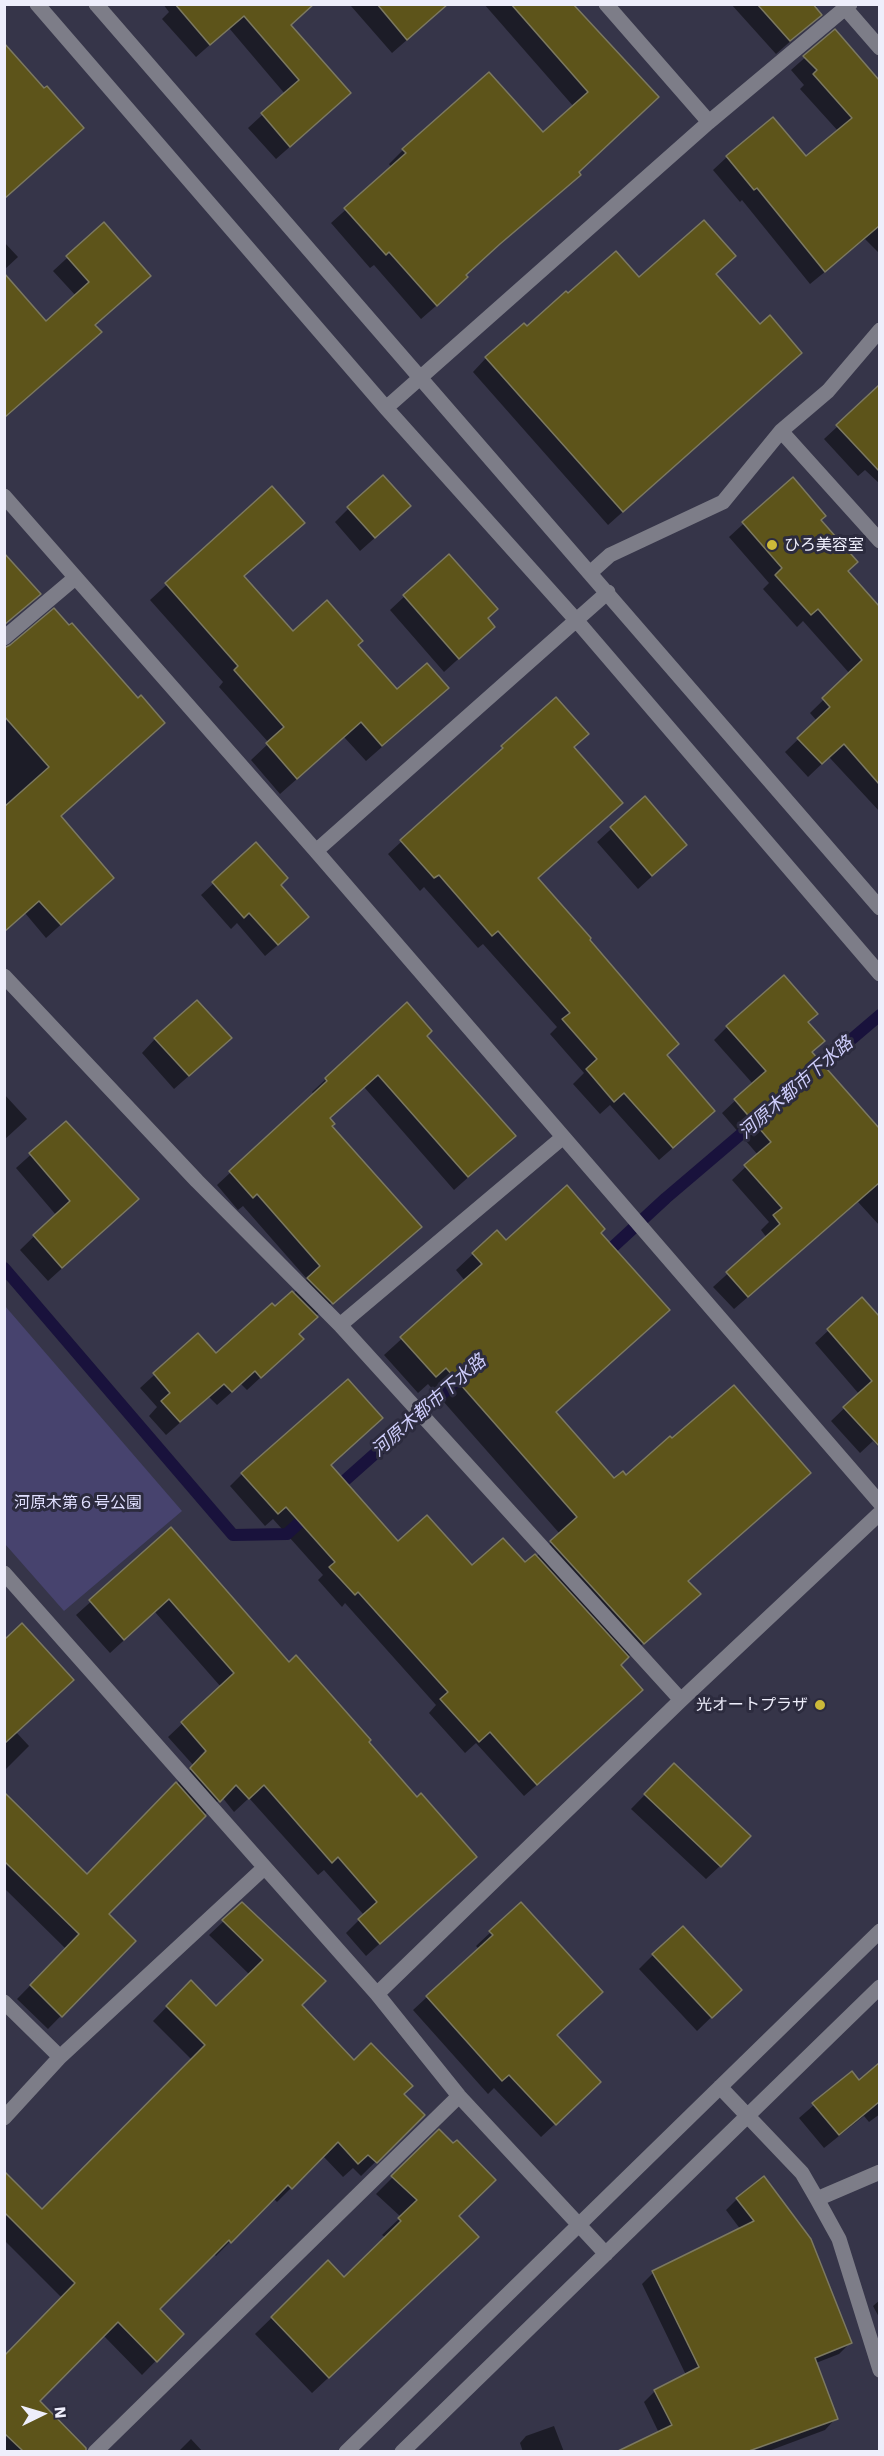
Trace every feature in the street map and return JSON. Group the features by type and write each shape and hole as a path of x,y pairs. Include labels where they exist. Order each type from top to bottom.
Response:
{"street":[{"path":"37,4 386,408 577,621 879,975"},
{"path":"96,4 418,378 608,592 879,908"},
{"path":"606,4 709,122"},
{"path":"386,408 709,122 848,7 879,48"},
{"path":"590,573 610,555 723,502 781,431 828,391 879,330"},
{"path":"781,431 879,541"},
{"path":"4,496 316,851 879,1503"},
{"path":"4,638 75,578"},
{"path":"316,851 608,592"},
{"path":"4,976 197,1181 340,1324 681,1700"},
{"path":"340,1324 562,1138"},
{"path":"377,1994 681,1700 879,1513"},
{"path":"4,1573 377,1994 459,2096 606,2254"},
{"path":"4,2118 60,2057 264,1868"},
{"path":"346,2451 879,1931"},
{"path":"402,2451 879,1987"},
{"path":"4,2002 60,2057"},
{"path":"720,2087 802,2173 817,2199 839,2239 879,2370"},
{"path":"94,2451 459,2096"},
{"path":"817,2199 879,2172"}],"green space":[{"name":"河原木第６号公園","path":"5,1306 182,1511 64,1611 5,1544"}],"building":[{"path":"175,4 314,4 291,25 351,93 290,147 261,113 299,80 244,16 210,45"},
{"path":"377,4 448,4 407,40"},
{"path":"511,4 573,4 659,97 579,172 581,175 500,244 437,306 389,252 386,255 344,208 406,153 402,149 489,72 543,132 588,92"},
{"path":"757,4 813,4 822,15 790,41"},
{"path":"835,29 879,80 879,226 825,272 757,188 754,190 726,156 773,117 806,156 852,118 813,74 817,70 803,56"},
{"path":"4,43 44,88 47,86 84,128 4,199"},
{"path":"704,220 736,256 716,274 760,324 770,315 802,353 623,512 485,357 524,323 527,326 566,291 568,293 616,251 639,277"},
{"path":"104,222 151,276 95,325 102,332 4,418 4,273 46,321 89,282 66,256"},
{"path":"879,385 879,471 836,425"},
{"path":"383,475 411,506 375,538 347,507"},
{"path":"793,477 826,516 821,520 858,562 848,571 879,606 879,784 844,744 822,764 797,738 830,707 822,698 862,660 818,609 811,615 775,575 782,568 742,522"},
{"path":"272,486 305,523 244,576 293,631 327,600 363,641 358,645 397,689 427,663 449,688 382,746 361,722 297,779 266,743 284,727 234,670 238,666 165,583"},
{"path":"4,553 41,594 4,625"},
{"path":"449,554 498,609 488,618 495,627 459,659 403,595"},
{"path":"54,608 69,625 72,623 138,698 141,695 165,723 61,816 114,878 61,925 39,901 4,932 4,807 49,767 4,716 4,648"},
{"path":"556,697 589,734 574,747 623,803 538,878 679,1044 667,1055 715,1111 673,1148 624,1093 614,1102 586,1069 597,1059 562,1019 570,1013 498,931 492,936 439,875 434,878 400,840"},
{"path":"645,796 687,845 652,876 610,827"},
{"path":"256,842 288,878 281,885 309,917 278,945 249,913 244,918 212,882"},
{"path":"784,975 818,1014 808,1022 825,1041 812,1052 879,1128 879,1183 748,1297 726,1272 780,1224 773,1215 782,1208 744,1165 771,1142 734,1099 766,1071 726,1026"},
{"path":"197,1000 232,1038 189,1076 154,1038"},
{"path":"407,1002 432,1031 427,1036 516,1136 468,1177 378,1075 330,1118 335,1124 332,1126 422,1227 333,1304 307,1278 320,1266 257,1194 253,1198 229,1171 327,1081 325,1078"},
{"path":"66,1121 139,1199 62,1268 33,1235 70,1201 29,1153"},
{"path":"567,1185 605,1229 601,1233 670,1310 556,1412 614,1478 623,1471 626,1475 734,1385 811,1473 688,1581 701,1594 644,1644 550,1541 577,1517 446,1368 436,1377 400,1337 482,1264 472,1253 497,1230 506,1240"},
{"path":"292,1291 318,1317 299,1334 304,1339 261,1378 255,1371 232,1392 224,1384 180,1422 161,1401 170,1393 153,1373 198,1333 216,1353 272,1303 275,1306"},
{"path":"862,1297 879,1316 879,1446 843,1407 872,1381 827,1329"},
{"path":"348,1379 383,1418 331,1465 398,1541 427,1515 472,1565 503,1538 525,1562 535,1554 629,1657 621,1665 643,1690 537,1785 490,1732 479,1742 440,1699 448,1692 358,1592 355,1595 329,1567 335,1562 286,1507 278,1514 241,1473"},
{"path":"171,1527 289,1662 296,1655 371,1740 369,1742 417,1797 421,1793 477,1857 380,1944 358,1919 377,1902 338,1857 332,1863 264,1785 249,1799 236,1785 220,1802 190,1768 206,1751 181,1722 234,1673 169,1599 124,1640 89,1600"},
{"path":"22,1623 74,1680 4,1744 4,1640"},
{"path":"674,1763 751,1836 721,1867 644,1794"},
{"path":"176,1782 206,1816 109,1914 136,1941 62,2017 30,1985 79,1934 4,1861 4,1792 87,1874"},
{"path":"242,1902 326,1981 302,2005 354,2060 371,2043 413,2086 404,2094 425,2115 377,2163 368,2155 358,2164 338,2142 292,2189 288,2185 231,2243 229,2240 160,2309 184,2334 157,2362 118,2322 40,2401 86,2448 86,2451 23,2451 4,2433 4,2356 75,2283 4,2212 4,2171 42,2209 205,2045 166,2006 191,1980 216,2006 263,1960 222,1920"},
{"path":"521,1902 603,1992 557,2035 601,2082 556,2125 509,2075 502,2081 426,1996 493,1935 489,1931"},
{"path":"683,1926 742,1990 712,2018 652,1954"},
{"path":"879,2063 879,2102 839,2135 812,2103 852,2071 859,2080"},
{"path":"439,2129 453,2143 457,2140 496,2180 459,2216 479,2237 329,2378 271,2317 328,2260 344,2277 401,2221 398,2218 417,2200 391,2176"},
{"path":"764,2176 811,2239 852,2343 815,2358 838,2419 749,2451 618,2451 672,2425 654,2390 699,2367 652,2271 754,2221 736,2198"}],"waterway":[{"name":"河原木都市下水路","path":"812,1073 880,1015"},
{"name":"河原木都市下水路","path":"602,1257 666,1198 767,1112"},
{"name":"河原木都市下水路","path":"4,1268 233,1535 287,1534 312,1511"},
{"name":"河原木都市下水路","path":"333,1491 468,1371"}],"place":[{"name":"ひろ美容室","path":"772,545"},
{"name":"光オートプラザ","path":"820,1705"}]}
